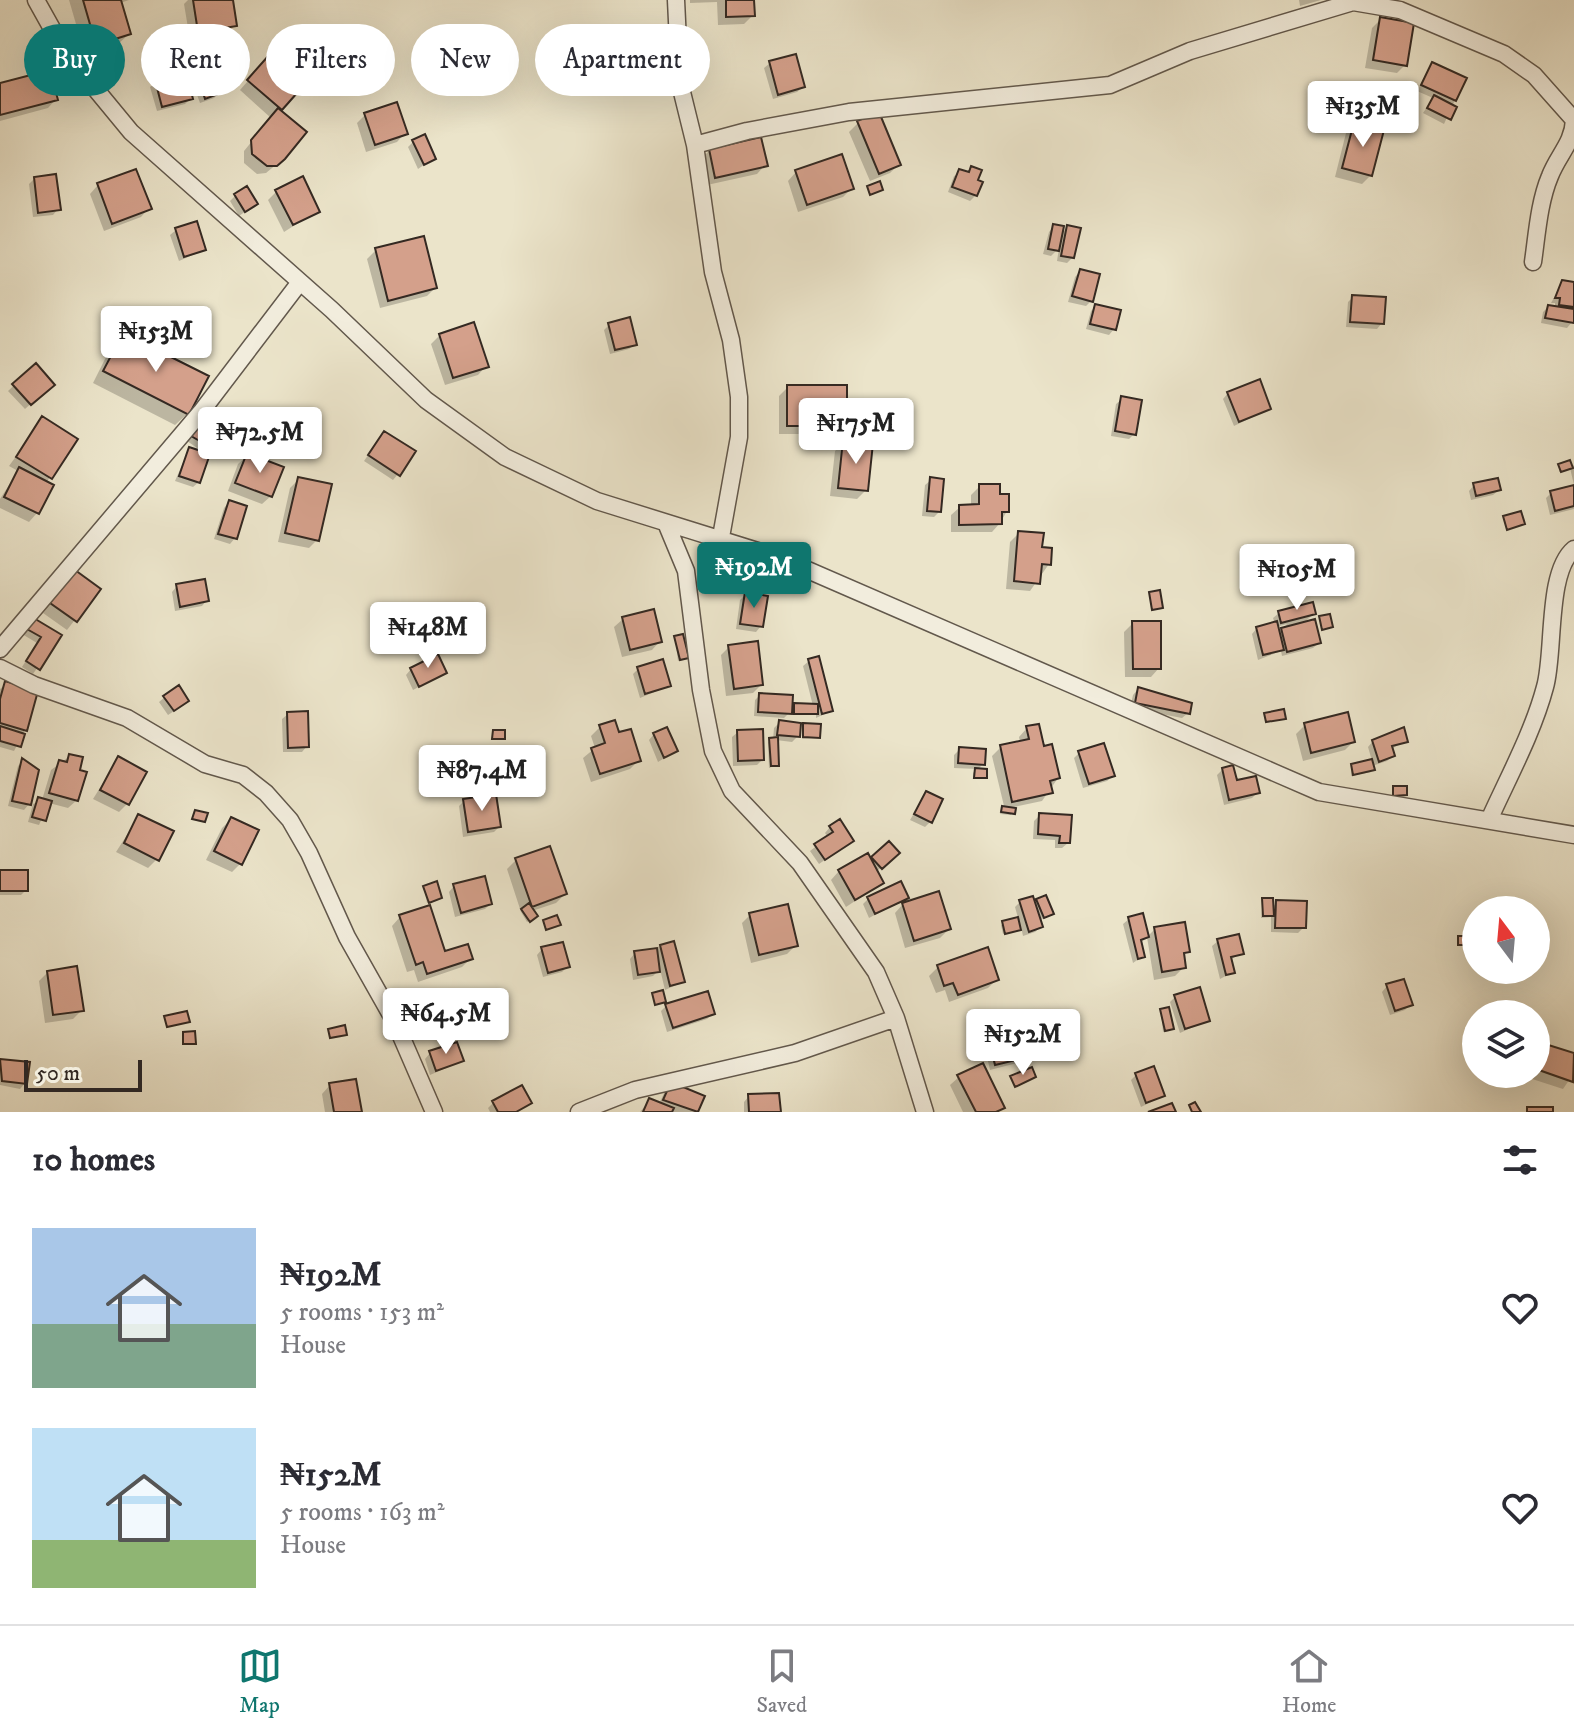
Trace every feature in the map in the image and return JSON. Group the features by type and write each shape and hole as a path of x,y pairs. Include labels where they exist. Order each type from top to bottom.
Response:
{"street":[{"path":"36,0 65,52 131,132 300,282 426,400 505,457 597,501 721,537 780,558 1319,792 1490,818 1574,835"},
{"path":"673,1 680,84 695,145 713,272 731,340 739,397 739,437 721,537"},
{"path":"695,145 849,112 1110,85 1190,51 1353,1 1400,10 1504,54 1534,75 1574,120 1573,133 1544,192 1533,262"},
{"path":"0,649 201,412 300,282"},
{"path":"666,523 686,571 701,690 720,764 732,791 800,863 834,907 876,972 896,1018 925,1112"},
{"path":"1490,818 1546,685 1558,590 1564,566 1574,549"},
{"path":"0,668 127,718 205,764 243,775 266,793 290,820 309,853 347,937 395,1022 434,1112"},
{"path":"579,1112 635,1090 795,1053 896,1018"}],"building":[{"path":"83,0 121,0 131,34 125,36 125,24 90,24"},
{"path":"193,0 233,0 237,24 197,24"},
{"path":"726,0 754,0 755,16 726,17"},
{"path":"1380,17 1414,23 1407,66 1373,60"},
{"path":"796,54 805,87 778,95 769,61"},
{"path":"266,59 266,96 294,96 282,110 250,83 250,77"},
{"path":"1432,62 1467,78 1456,101 1421,85"},
{"path":"24,77 24,96 57,96 58,100 0,115 0,83"},
{"path":"1434,95 1457,107 1451,120 1427,108"},
{"path":"159,96 192,96 193,99 162,107"},
{"path":"397,102 408,134 375,145 364,113"},
{"path":"278,108 307,132 277,166 267,166 252,154 251,140"},
{"path":"879,112 901,165 879,174 857,121"},
{"path":"1354,122 1384,130 1372,176 1342,168"},
{"path":"425,134 436,159 424,165 412,140"},
{"path":"761,137 768,166 715,178 709,149"},
{"path":"842,154 854,189 807,205 795,170"},
{"path":"971,166 982,170 978,180 983,182 977,196 952,187 959,169 969,172"},
{"path":"136,169 152,209 112,224 97,183"},
{"path":"56,174 61,210 38,213 34,177"},
{"path":"303,176 320,212 293,225 275,190"},
{"path":"880,181 883,190 870,195 867,186"},
{"path":"247,186 258,204 245,212 234,194"},
{"path":"197,221 206,250 184,257 175,228"},
{"path":"1053,224 1064,226 1059,251 1048,249"},
{"path":"1067,225 1081,228 1074,258 1061,256"},
{"path":"424,236 437,288 388,301 375,248"},
{"path":"1080,269 1100,274 1093,302 1072,296"},
{"path":"1562,280 1574,282 1574,307 1559,305 1560,298 1555,298"},
{"path":"1352,295 1386,297 1384,324 1350,322"},
{"path":"1095,304 1121,310 1116,330 1090,324"},
{"path":"1548,305 1574,309 1574,323 1545,318"},
{"path":"630,317 637,345 615,350 608,323"},
{"path":"474,322 489,367 453,378 439,334"},
{"path":"123,333 209,376 189,415 103,371"},
{"path":"36,363 55,385 31,405 12,384"},
{"path":"1260,379 1271,409 1239,422 1227,392"},
{"path":"787,385 847,385 847,426 787,426"},
{"path":"1121,396 1142,400 1136,435 1115,431"},
{"path":"42,416 78,439 52,479 16,457"},
{"path":"201,420 220,432 210,447 191,436"},
{"path":"384,431 416,451 400,476 368,455"},
{"path":"843,440 873,443 868,491 838,488"},
{"path":"189,447 210,454 200,483 179,476"},
{"path":"247,453 284,467 272,497 235,483"},
{"path":"1570,460 1573,468 1561,472 1558,464"},
{"path":"19,467 54,485 39,514 4,497"},
{"path":"298,477 332,484 319,541 285,533"},
{"path":"930,477 944,479 941,512 927,511"},
{"path":"1498,478 1501,490 1476,496 1473,483"},
{"path":"979,484 1000,484 1000,494 1009,494 1009,512 1002,512 1002,524 959,525 959,505 979,504"},
{"path":"1574,485 1574,506 1555,511 1550,491"},
{"path":"229,500 247,506 237,539 218,534"},
{"path":"1521,511 1525,524 1507,530 1503,516"},
{"path":"1018,531 1044,533 1042,547 1052,548 1051,565 1042,564 1040,584 1014,581"},
{"path":"75,570 101,589 77,622 50,603"},
{"path":"205,579 209,601 180,607 176,584"},
{"path":"1160,590 1163,608 1152,610 1149,592"},
{"path":"745,592 768,596 763,627 740,624"},
{"path":"1313,602 1316,614 1281,623 1278,611"},
{"path":"654,609 662,642 630,650 622,617"},
{"path":"1330,614 1333,627 1322,630 1319,616"},
{"path":"32,617 62,635 40,670 26,661 41,637 25,628"},
{"path":"1315,619 1321,643 1287,652 1281,628"},
{"path":"1132,621 1161,621 1161,669 1133,669"},
{"path":"1277,621 1284,650 1263,655 1256,627"},
{"path":"683,634 689,658 680,660 674,636"},
{"path":"758,641 763,685 734,689 728,645"},
{"path":"438,654 447,673 419,687 410,668"},
{"path":"819,656 833,711 822,714 808,659"},
{"path":"663,659 671,686 645,694 637,667"},
{"path":"5,681 38,691 27,731 0,723 0,699"},
{"path":"179,685 189,701 174,711 163,696"},
{"path":"1138,687 1192,703 1190,714 1135,703"},
{"path":"759,693 793,695 792,714 758,712"},
{"path":"794,703 818,704 818,714 794,714"},
{"path":"1284,709 1286,719 1266,722 1264,713"},
{"path":"308,711 309,747 288,748 287,712"},
{"path":"1348,712 1355,742 1311,753 1304,723"},
{"path":"615,720 619,732 631,729 641,761 600,774 591,748 605,743 599,725"},
{"path":"779,720 801,723 800,737 777,735"},
{"path":"803,723 821,724 820,738 803,737"},
{"path":"1039,724 1044,746 1052,744 1060,778 1050,781 1053,793 1012,802 1000,745 1029,739 1026,726"},
{"path":"0,726 25,734 21,747 0,741"},
{"path":"667,727 678,751 664,758 653,733"},
{"path":"1404,727 1408,742 1392,746 1395,756 1379,762 1372,740"},
{"path":"763,729 764,760 738,761 737,730"},
{"path":"493,730 505,730 505,739 492,739"},
{"path":"778,737 779,766 771,766 769,738"},
{"path":"1104,743 1115,776 1089,784 1078,751"},
{"path":"959,747 986,749 985,765 958,763"},
{"path":"69,754 83,757 80,770 87,772 78,801 49,793 59,760 67,762"},
{"path":"118,756 147,772 129,805 100,790"},
{"path":"22,758 39,770 31,805 12,801"},
{"path":"1372,759 1375,770 1353,775 1351,764"},
{"path":"1233,765 1237,780 1256,776 1260,793 1229,800 1222,768"},
{"path":"975,768 987,769 987,778 974,778"},
{"path":"1393,786 1407,786 1407,795 1393,796"},
{"path":"926,791 943,799 932,823 914,814"},
{"path":"496,794 501,827 468,832 463,799"},
{"path":"38,797 52,801 46,821 32,817"},
{"path":"1002,806 1016,808 1015,814 1001,812"},
{"path":"195,810 208,813 205,822 192,819"},
{"path":"1039,813 1072,815 1070,843 1059,843 1060,836 1038,834"},
{"path":"138,814 174,831 159,861 124,843"},
{"path":"231,817 259,830 242,865 214,851"},
{"path":"840,819 854,841 825,860 814,844 833,832 829,826"},
{"path":"889,841 900,853 882,869 871,857"},
{"path":"550,846 567,894 532,907 515,858"},
{"path":"868,853 884,883 855,900 838,870"},
{"path":"0,870 28,870 28,891 0,891"},
{"path":"485,876 492,904 461,913 453,884"},
{"path":"437,881 442,898 429,903 423,886"},
{"path":"901,881 909,898 875,914 867,897"},
{"path":"939,891 951,929 914,941 902,903"},
{"path":"1046,895 1054,914 1044,918 1036,899"},
{"path":"1033,896 1043,927 1029,932 1019,900"},
{"path":"1262,898 1273,898 1274,916 1263,916"},
{"path":"1276,900 1307,901 1306,928 1275,928"},
{"path":"529,903 538,916 530,922 521,909"},
{"path":"788,904 798,946 759,955 749,913"},
{"path":"430,905 445,951 468,944 473,959 427,974 423,962 416,965 399,915"},
{"path":"1143,913 1149,937 1141,940 1145,957 1138,959 1128,917"},
{"path":"557,915 561,925 546,930 543,920"},
{"path":"1018,917 1021,930 1005,934 1002,921"},
{"path":"1185,922 1190,952 1184,953 1186,968 1162,972 1154,927"},
{"path":"1239,934 1244,954 1231,957 1235,973 1226,975 1217,939"},
{"path":"674,941 685,982 670,986 660,945"},
{"path":"563,942 570,967 548,973 541,947"},
{"path":"988,947 999,980 958,995 953,983 944,986 937,965"},
{"path":"657,948 660,972 638,975 634,951"},
{"path":"77,966 84,1011 53,1015 47,971"},
{"path":"1404,979 1413,1005 1395,1011 1386,984"},
{"path":"1200,987 1210,1021 1185,1029 1174,995"},
{"path":"663,990 666,1002 655,1005 652,993"},
{"path":"708,991 715,1014 673,1028 665,1004"},
{"path":"1169,1007 1174,1029 1165,1031 1160,1009"},
{"path":"187,1011 190,1022 167,1027 164,1016"},
{"path":"345,1025 347,1035 330,1038 328,1029"},
{"path":"195,1031 196,1044 183,1044 183,1032"},
{"path":"1032,1031 1033,1034 1024,1036 1029,1057 995,1065 989,1041"},
{"path":"457,1042 464,1061 436,1071 429,1051"},
{"path":"1550,1046 1574,1053 1573,1082 1550,1074"},
{"path":"0,1059 30,1062 27,1084 2,1081"},
{"path":"983,1063 1005,1108 996,1112 976,1112 957,1075"},
{"path":"1154,1066 1165,1096 1146,1103 1135,1073"},
{"path":"1032,1067 1036,1077 1015,1087 1010,1076"},
{"path":"356,1079 362,1112 334,1112 329,1083"},
{"path":"671,1082 705,1096 698,1112 663,1100"},
{"path":"522,1085 532,1103 516,1112 498,1112 492,1101"},
{"path":"779,1093 781,1112 749,1112 748,1094"},
{"path":"649,1098 674,1108 672,1112 643,1112"},
{"path":"1195,1102 1201,1112 1192,1112 1189,1105"},
{"path":"1172,1103 1176,1112 1148,1112"},
{"path":"1527,1107 1553,1107 1553,1112 1527,1112"}]}
